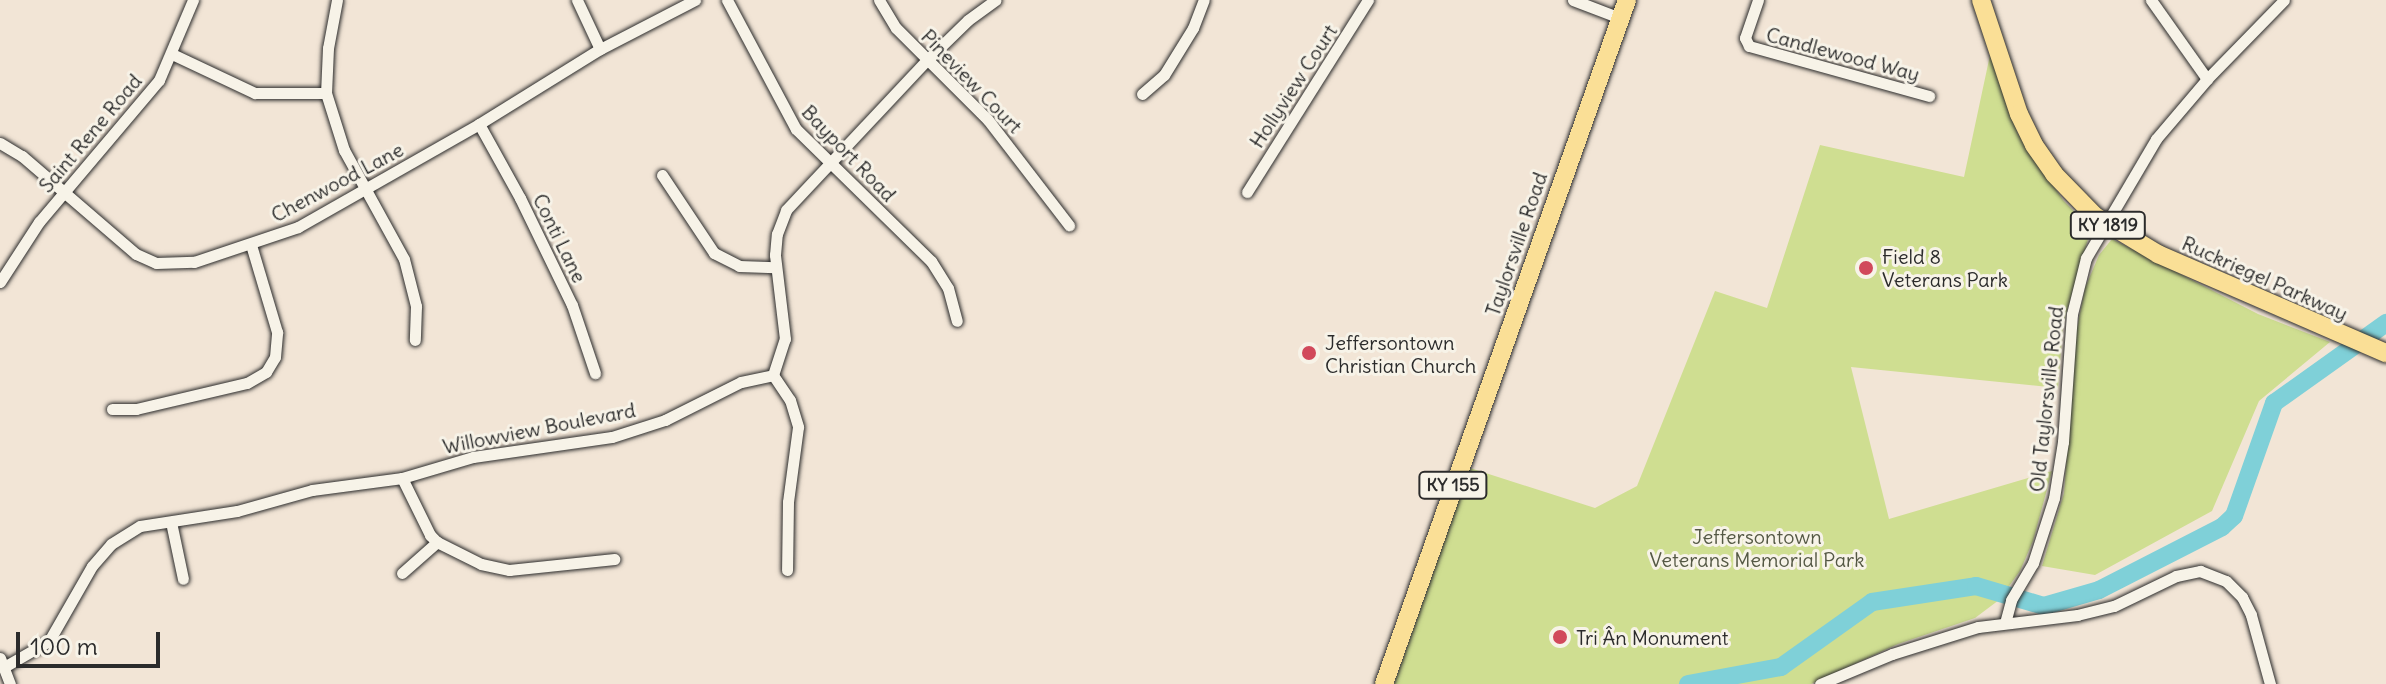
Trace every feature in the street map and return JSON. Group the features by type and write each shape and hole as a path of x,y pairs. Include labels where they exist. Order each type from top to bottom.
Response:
{"main road":[{"name":"Ruckriegel Parkway","path":"1981,0 2019,114 2034,145 2064,185 2105,223 2158,254 2378,350"},
{"name":"Taylorsville Road","path":"1384,684 1623,9"}],"street":[{"name":"Saint Rene Road","path":"0,282 39,222 148,94 172,54 193,0"},
{"path":"337,0 328,48 326,93 339,138 404,259 416,306 415,340"},
{"path":"577,0 600,49"},
{"name":"Chenwood Lane","path":"0,143 22,156 118,242 156,263 194,262 298,227 479,124 600,49 695,0"},
{"name":"Bayport Road","path":"727,0 789,118 829,163 931,261 948,288 957,321"},
{"name":"Pineview Court","path":"879,0 896,28 988,120 1069,225"},
{"path":"787,570 788,502 798,427 790,400 773,375 782,353 786,325 775,267 781,220 794,200 927,60 968,20 996,0"},
{"path":"1142,94 1164,75 1193,28 1204,0"},
{"name":"Hollyview Court","path":"1247,192 1368,0"},
{"path":"1573,0 1623,9"},
{"name":"Candlewood Way","path":"1758,0 1745,38 1749,46 1929,96"},
{"path":"2151,0 2207,79"},
{"name":"Old Taylorsville Road","path":"2005,623 2011,600 2026,578 2056,488 2076,291 2086,258 2156,139 2207,79 2284,0"},
{"path":"172,54 255,93 326,93"},
{"name":"Conti Lane","path":"479,124 520,198 572,305 595,373"},
{"path":"662,175 714,253 739,266 775,267"},
{"path":"112,409 136,409 247,383 266,372 275,357 277,332 251,245"},
{"name":"Willowview Boulevard","path":"2,662 49,641 65,618 82,580 111,544 140,526 237,511 312,490 402,478 473,457 612,437 665,420 741,382 773,375"},
{"path":"402,478 421,520 437,542 481,564 509,570 614,559"},
{"path":"171,522 183,579"},
{"path":"402,573 437,542"},
{"path":"1820,684 1910,648 2005,623 2065,617 2114,606 2186,573 2207,572 2226,581 2247,606 2270,684"},
{"path":"2,662 10,684"}],"green space":[{"name":"Jeffersontown Veterans Memorial Park","path":"1990,55 2018,134 2063,200 2091,229 2063,324 2058,388 1851,367 1889,519 2052,471 2033,541 2020,571 1999,600 1975,618 1898,644 1811,684 1394,684 1470,468 1595,508 1637,486 1715,291 1767,308 1820,145 1964,177"},
{"path":"2112,239 2258,314 2330,342 2259,401 2212,511 2095,575 2042,566 2064,493 2076,333 2085,288 2099,255"}],"waterway":[{"path":"1688,684 1781,667 1872,602 1976,586 2044,606 2099,590 2222,527 2234,516 2274,403 2386,323"}],"place":[{"name":"Field 8 Veterans Park","path":"1866,268"},
{"name":"Jeffersontown Christian Church","path":"1309,353"},
{"name":"Tri Ân Monument","path":"1560,637"}]}
